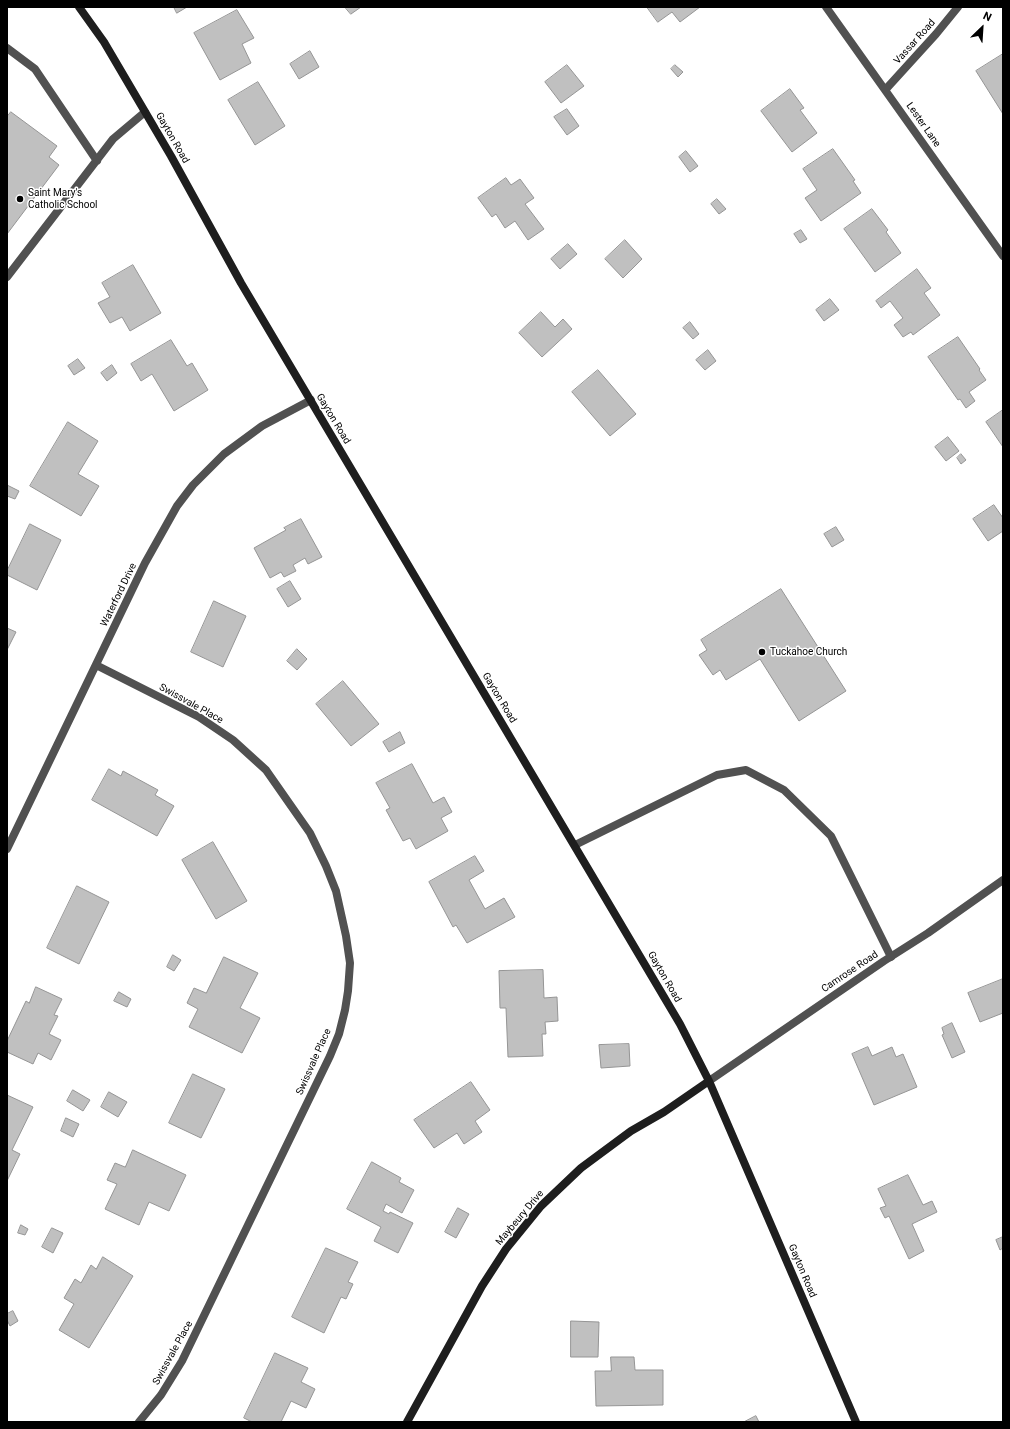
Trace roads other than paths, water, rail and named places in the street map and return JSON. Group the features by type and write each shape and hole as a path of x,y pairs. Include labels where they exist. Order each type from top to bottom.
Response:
{"street":[{"name":"Gayton Road","path":"79,7 104,42 171,156 242,283 680,1024 709,1081 856,1422"},
{"name":"Lester Lane","path":"826,7 886,89 1003,256"},
{"name":"Vassar Road","path":"886,89 936,34 958,7"},
{"path":"7,48 35,69 97,161"},
{"path":"7,277 114,139 145,112"},
{"name":"Waterford Drive","path":"7,849 145,563 177,506 193,485 224,454 262,426 311,400"},
{"name":"Swissvale Place","path":"96,665 199,718 233,740 266,770 310,834 326,866 336,891 346,936 350,963 345,1010 339,1034 330,1056 182,1361 161,1395 139,1422"},
{"path":"575,845 717,775 746,770 784,790 831,836 891,957"},
{"name":"Camrose Road","path":"709,1081 928,933 1003,880"},
{"name":"Maybeury Drive","path":"407,1422 482,1286 506,1249 541,1206 587,1164 631,1131 664,1112 709,1081"}],"place":[{"name":"Saint Mary's Catholic School","path":"20,199"},
{"name":"Tuckahoe Church","path":"762,652"}]}
